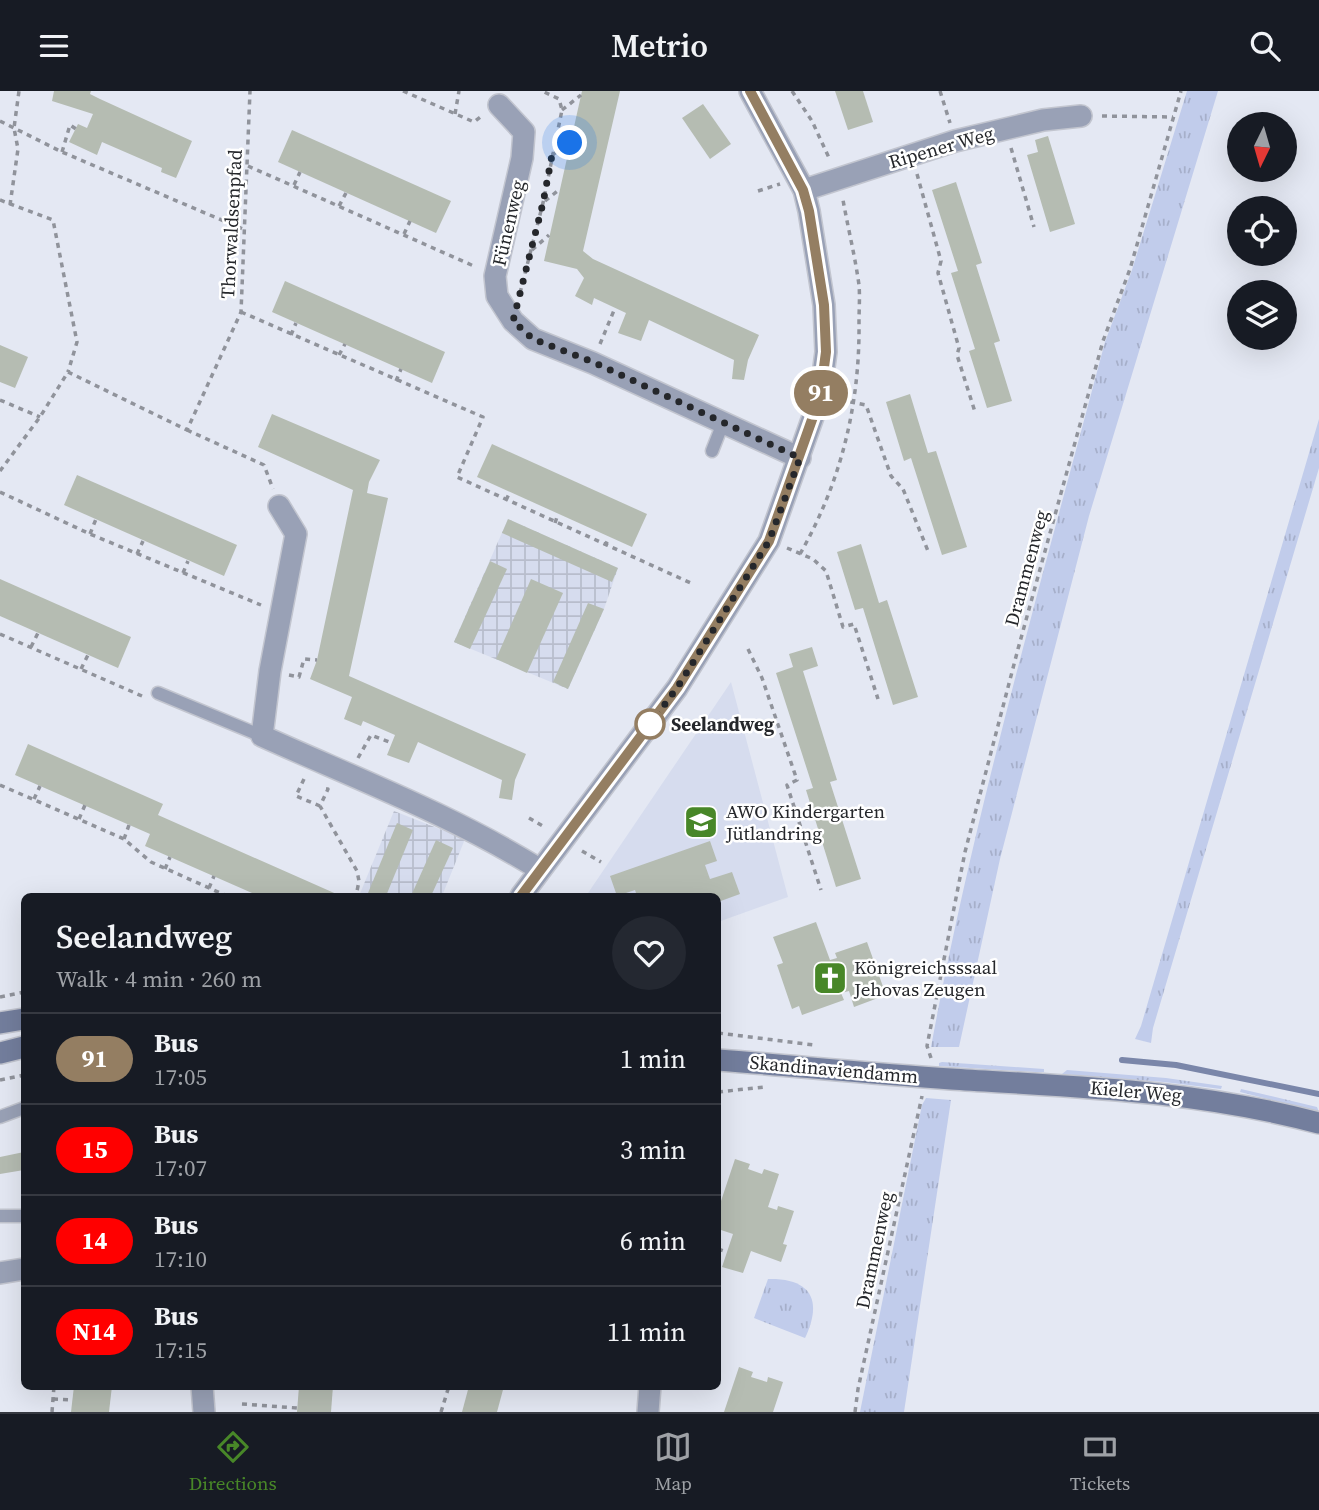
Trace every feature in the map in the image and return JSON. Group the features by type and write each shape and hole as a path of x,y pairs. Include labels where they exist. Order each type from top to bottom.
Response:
{"street":[{"path":"523,893 677,688 769,541 820,397 826,352 824,305 809,211 803,190 750,91"},
{"name":"Fünenweg","path":"499,105 524,132 522,158 495,276 497,296 513,321 533,339 593,362 800,458"},
{"name":"Ripener Weg","path":"803,190 955,141 1043,120 1081,116"},
{"path":"279,506 296,534 270,671 262,736 507,849 539,869"},
{"path":"0,1023 21,1020"},
{"path":"0,1053 21,1048"},
{"name":"Skandinaviendamm","path":"721,1060 950,1079"},
{"name":"Kieler Weg","path":"950,1079 1187,1095 1273,1111 1319,1123"},
{"path":"0,1273 21,1270"},
{"path":"202,1390 204,1412"},
{"path":"648,1412 650,1390"}],"lane":[{"path":"712,451 723,422"},
{"path":"158,693 262,736"},
{"path":"0,1117 21,1109"},
{"path":"0,1216 21,1216"}],"path":[{"path":"10,205 18,149 14,128 19,91"},
{"name":"Thorwaldsenpfad","path":"187,430 241,312 250,91"},
{"path":"403,91 474,121 499,105"},
{"path":"455,114 459,91"},
{"path":"513,321 543,203 562,110 559,99 544,91"},
{"path":"940,91 955,141"},
{"name":"Drammenweg","path":"931,1060 927,1046 969,839 1018,649 1103,341 1130,269 1181,91"},
{"path":"562,110 581,95"},
{"path":"1081,116 1173,117"},
{"path":"0,121 62,152 245,230"},
{"path":"62,152 70,125 76,129"},
{"path":"1006,129 1034,227"},
{"path":"552,155 570,143"},
{"path":"911,155 941,261 938,273 959,348 957,355 975,412"},
{"path":"248,166 495,276"},
{"path":"294,185 300,172"},
{"path":"543,203 560,189"},
{"path":"339,206 345,193"},
{"path":"0,200 53,220 77,342 68,372 40,417 0,471"},
{"path":"404,234 410,221"},
{"path":"531,251 549,235"},
{"path":"593,362 615,308"},
{"path":"241,312 483,418 457,477 693,584"},
{"path":"291,335 296,323"},
{"path":"339,355 345,344"},
{"path":"396,381 401,369"},
{"path":"68,372 264,465 279,506"},
{"path":"820,397 866,405 891,476 903,489 928,551"},
{"path":"0,400 40,417"},
{"path":"0,492 90,534 257,604 282,609"},
{"path":"506,500 510,492"},
{"path":"555,523 558,514"},
{"path":"90,534 96,519"},
{"path":"605,546 609,537"},
{"path":"137,554 143,541"},
{"path":"769,541 814,559 826,571 844,627 854,624 878,699"},
{"path":"183,573 188,561"},
{"path":"31,647 38,632"},
{"path":"0,633 153,701 158,693"},
{"path":"748,649 762,678 797,780 788,785 821,890"},
{"path":"81,669 88,655"},
{"path":"270,671 299,677 303,659 317,660"},
{"path":"349,775 371,735 392,743"},
{"path":"307,756 299,776 304,779 296,796 320,806 357,871 359,881 357,893"},
{"path":"316,784 328,789 320,806"},
{"path":"0,785 124,839 151,862 220,893"},
{"path":"34,799 40,786"},
{"path":"79,819 85,805"},
{"path":"124,839 129,825"},
{"path":"165,869 170,857"},
{"path":"209,888 214,876"},
{"path":"0,997 21,993"},
{"path":"0,1080 21,1075"},
{"name":"Drammenweg","path":"855,1412 923,1094"},
{"path":"721,1250 727,1252"},
{"path":"52,1412 54,1390"},
{"path":"441,1412 448,1390"},
{"path":"53,1399 72,1400"},
{"path":"242,1404 298,1408"}],"shaded area":[{"path":"508,519 618,568 604,609 568,689 454,642"},
{"name":"AWO Kindergarten Jütlandring","path":"731,682 788,897 721,921 721,893 588,893"},
{"path":"394,811 465,839 443,893 360,893"}],"green space":[{"path":"1187,91 1218,91 1089,516 1000,859 959,1047 931,1047 968,869 1034,605 1105,342 1132,270"},
{"path":"1319,419 1319,468 1153,1028 1151,1043 1135,1039 1141,1026"},
{"path":"942,1062 1044,1069 1044,1072 939,1066"},
{"path":"1067,1070 1166,1078 1222,1086 1221,1089 1062,1074"},
{"path":"1241,1089 1317,1107 1319,1112 1240,1092"},
{"path":"926,1098 951,1100 904,1412 860,1412 922,1105"},
{"path":"768,1279 794,1282 809,1294 813,1302 813,1313 805,1338 754,1318"}],"building":[{"path":"54,91 91,91 90,94 100,99 192,141 176,178 161,172 162,168 102,142 97,155 69,142 78,124 87,128 93,114 52,101"},
{"path":"582,91 620,91 583,251 593,259 759,335 748,360 744,380 732,379 734,360 649,320 641,341 618,333 626,313 594,298 592,305 575,296 584,278 577,269 544,261"},
{"path":"835,91 863,91 873,122 848,130"},
{"path":"703,104 731,144 710,159 682,118"},
{"path":"292,130 451,201 436,233 278,162"},
{"path":"1048,136 1075,224 1050,232 1027,155 1038,152 1035,140"},
{"path":"956,182 982,263 976,265 1000,341 994,343 1012,401 987,408 969,351 975,349 951,273 958,271 932,190"},
{"path":"285,281 445,352 432,383 272,312"},
{"path":"0,345 28,357 15,388 0,382"},
{"path":"910,394 928,453 936,451 967,547 942,555 911,458 904,461 886,402"},
{"path":"272,414 380,460 369,482 367,493 388,498 349,676 526,754 515,780 512,800 499,798 502,780 418,742 409,763 387,755 395,735 363,721 361,726 344,719 352,697 310,679 317,660 353,490 258,447"},
{"path":"492,444 647,514 632,547 477,477"},
{"path":"77,475 237,545 224,576 64,505"},
{"path":"508,519 618,568 612,582 502,533"},
{"path":"861,544 879,603 887,600 918,697 893,705 863,608 855,610 837,552"},
{"path":"490,561 507,569 470,649 454,642"},
{"path":"0,579 131,637 118,668 0,616"},
{"path":"531,579 563,593 527,673 496,659"},
{"path":"588,603 604,609 568,689 553,682"},
{"path":"812,647 818,666 803,671 837,780 830,782 861,879 836,887 806,790 813,788 776,673 793,667 789,654"},
{"path":"28,744 163,804 158,815 334,893 252,893 145,846 150,834 15,775"},
{"path":"397,823 413,830 387,893 368,893"},
{"path":"436,840 453,848 432,893 412,893"},
{"path":"710,841 717,861 705,865 710,879 732,872 740,894 721,901 721,893 636,893 635,890 616,893 610,876"},
{"name":"Königreichsssaal Jehovas Zeugen","path":"816,922 830,960 837,958 835,953 867,942 886,995 854,1007 849,991 841,993 844,1000 802,1015 799,1006 792,1009 777,965 783,963 773,937"},
{"path":"21,1153 21,1170 0,1174 0,1157"},
{"path":"735,1159 750,1164 748,1169 762,1174 764,1169 779,1174 768,1207 777,1210 778,1206 794,1211 783,1244 787,1245 781,1262 751,1251 743,1273 722,1267 733,1234 721,1230 721,1201"},
{"path":"739,1367 753,1372 751,1377 767,1382 768,1377 783,1382 773,1412 724,1412"},
{"path":"74,1390 112,1390 109,1412 71,1412"},
{"path":"299,1390 333,1390 331,1412 297,1412"},
{"path":"468,1390 503,1390 497,1412 462,1412"}],"waterway":[{"path":"1122,1060 1176,1065 1319,1094"}],"bus line":[{"name":"91","path":"523,893 677,688 769,541 820,397 826,352 824,305 809,211 803,190 750,91"}],"place":[{"name":"Seelandweg","path":"650,724"},
{"name":"AWO Kindergarten Jütlandring","path":"701,822"},
{"name":"Königreichsssaal Jehovas Zeugen","path":"830,978"}],"route":[{"path":"570,143 552,155 543,203 513,321 533,339 593,362 800,458 769,541 677,688 650,724"}]}
